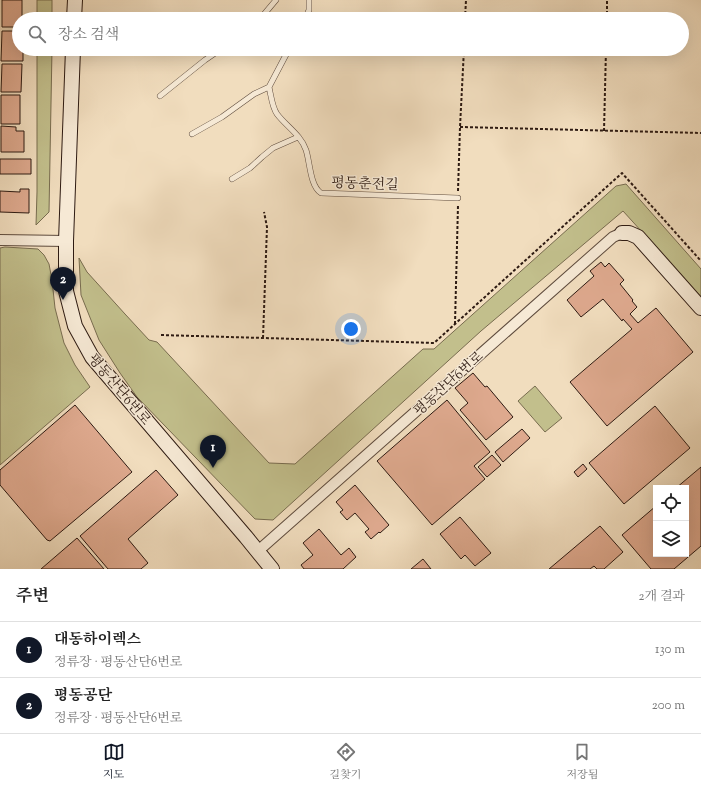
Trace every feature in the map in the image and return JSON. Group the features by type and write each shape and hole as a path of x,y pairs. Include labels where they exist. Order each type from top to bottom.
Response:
{"street":[{"path":"74,12 75,0"},
{"name":"평동산단6번로","path":"73,56 66,241 66,291 75,326 92,357 272,569"},
{"path":"622,233 629,232 638,237 701,308"},
{"name":"평동산단6번로","path":"258,551 607,242 613,237 622,233"},
{"path":"0,240 66,241"}],"lane":[{"path":"266,12 276,0"},
{"path":"308,12 310,0"},
{"path":"160,96 211,56"},
{"path":"192,134 222,117 254,94 269,87 285,56"},
{"name":"평동춘전길","path":"269,87 276,113 298,137 306,150 317,191 321,193 458,198"},
{"path":"232,179 250,168 273,148 298,137"}],"path":[{"path":"465,12 466,0"},
{"path":"607,0 607,12"},
{"path":"455,324 460,127 464,56"},
{"path":"604,131 606,56"},
{"path":"460,127 701,133"},
{"path":"161,335 434,343 622,173 701,261"},
{"path":"263,338 267,227 264,212"}],"shaded area":[{"path":"37,0 52,0 52,12 37,12"},
{"path":"37,56 52,56 49,212 36,225"},
{"path":"626,184 701,269 701,297 623,211 481,331 273,520 255,519 137,397 99,340 81,295 79,258 87,272 149,340 157,342 269,463 295,464 423,349 434,349 616,186"},
{"path":"0,248 38,249 44,255 49,264 55,308 64,343 75,365 90,387 0,465"},
{"path":"535,386 562,418 545,432 518,401"}],"building":[{"path":"2,0 22,0 22,12 12,12 12,27 2,27"},
{"path":"2,31 12,31 12,56 23,56 23,61 1,61"},
{"path":"2,64 22,64 21,92 1,92"},
{"path":"1,95 20,95 20,124 1,124"},
{"path":"1,126 16,127 16,131 24,131 24,152 1,152"},
{"path":"0,159 31,159 31,174 0,174"},
{"path":"20,189 29,189 29,213 0,212 0,191 20,192"},
{"path":"601,262 605,267 609,263 624,280 620,284 637,307 630,314 638,323 656,308 693,352 607,426 570,382 632,329 623,319 622,321 603,299 581,317 567,300 594,276 590,271"},
{"path":"473,373 485,387 487,386 513,417 486,440 460,410 468,403 455,388"},
{"path":"447,400 490,452 474,466 485,479 432,525 377,461"},
{"path":"75,405 132,472 50,541 47,540 0,485 0,470"},
{"path":"655,406 690,448 624,504 589,463"},
{"path":"522,429 530,438 503,462 495,452"},
{"path":"492,455 501,465 487,477 478,467"},
{"path":"583,464 587,469 578,477 574,472"},
{"path":"701,467 701,546 689,556 689,485 680,485"},
{"path":"156,470 178,495 128,539 148,563 141,569 108,569 80,536"},
{"path":"355,485 389,525 371,539 365,532 369,529 355,513 347,520 340,512 343,510 336,502"},
{"path":"653,509 653,557 688,557 674,569 651,569 622,535"},
{"path":"460,517 491,553 475,566 465,555 461,559 440,534"},
{"path":"600,526 623,552 604,569 597,569 594,566 590,569 549,569"},
{"path":"319,529 341,555 349,548 356,557 343,569 304,569 301,565 313,555 303,543"},
{"path":"77,538 104,569 41,569"},
{"path":"423,559 431,569 411,569"}],"place":[{"name":"평동공단","path":"63,300"},
{"name":"대동하이렉스","path":"213,468"}]}
